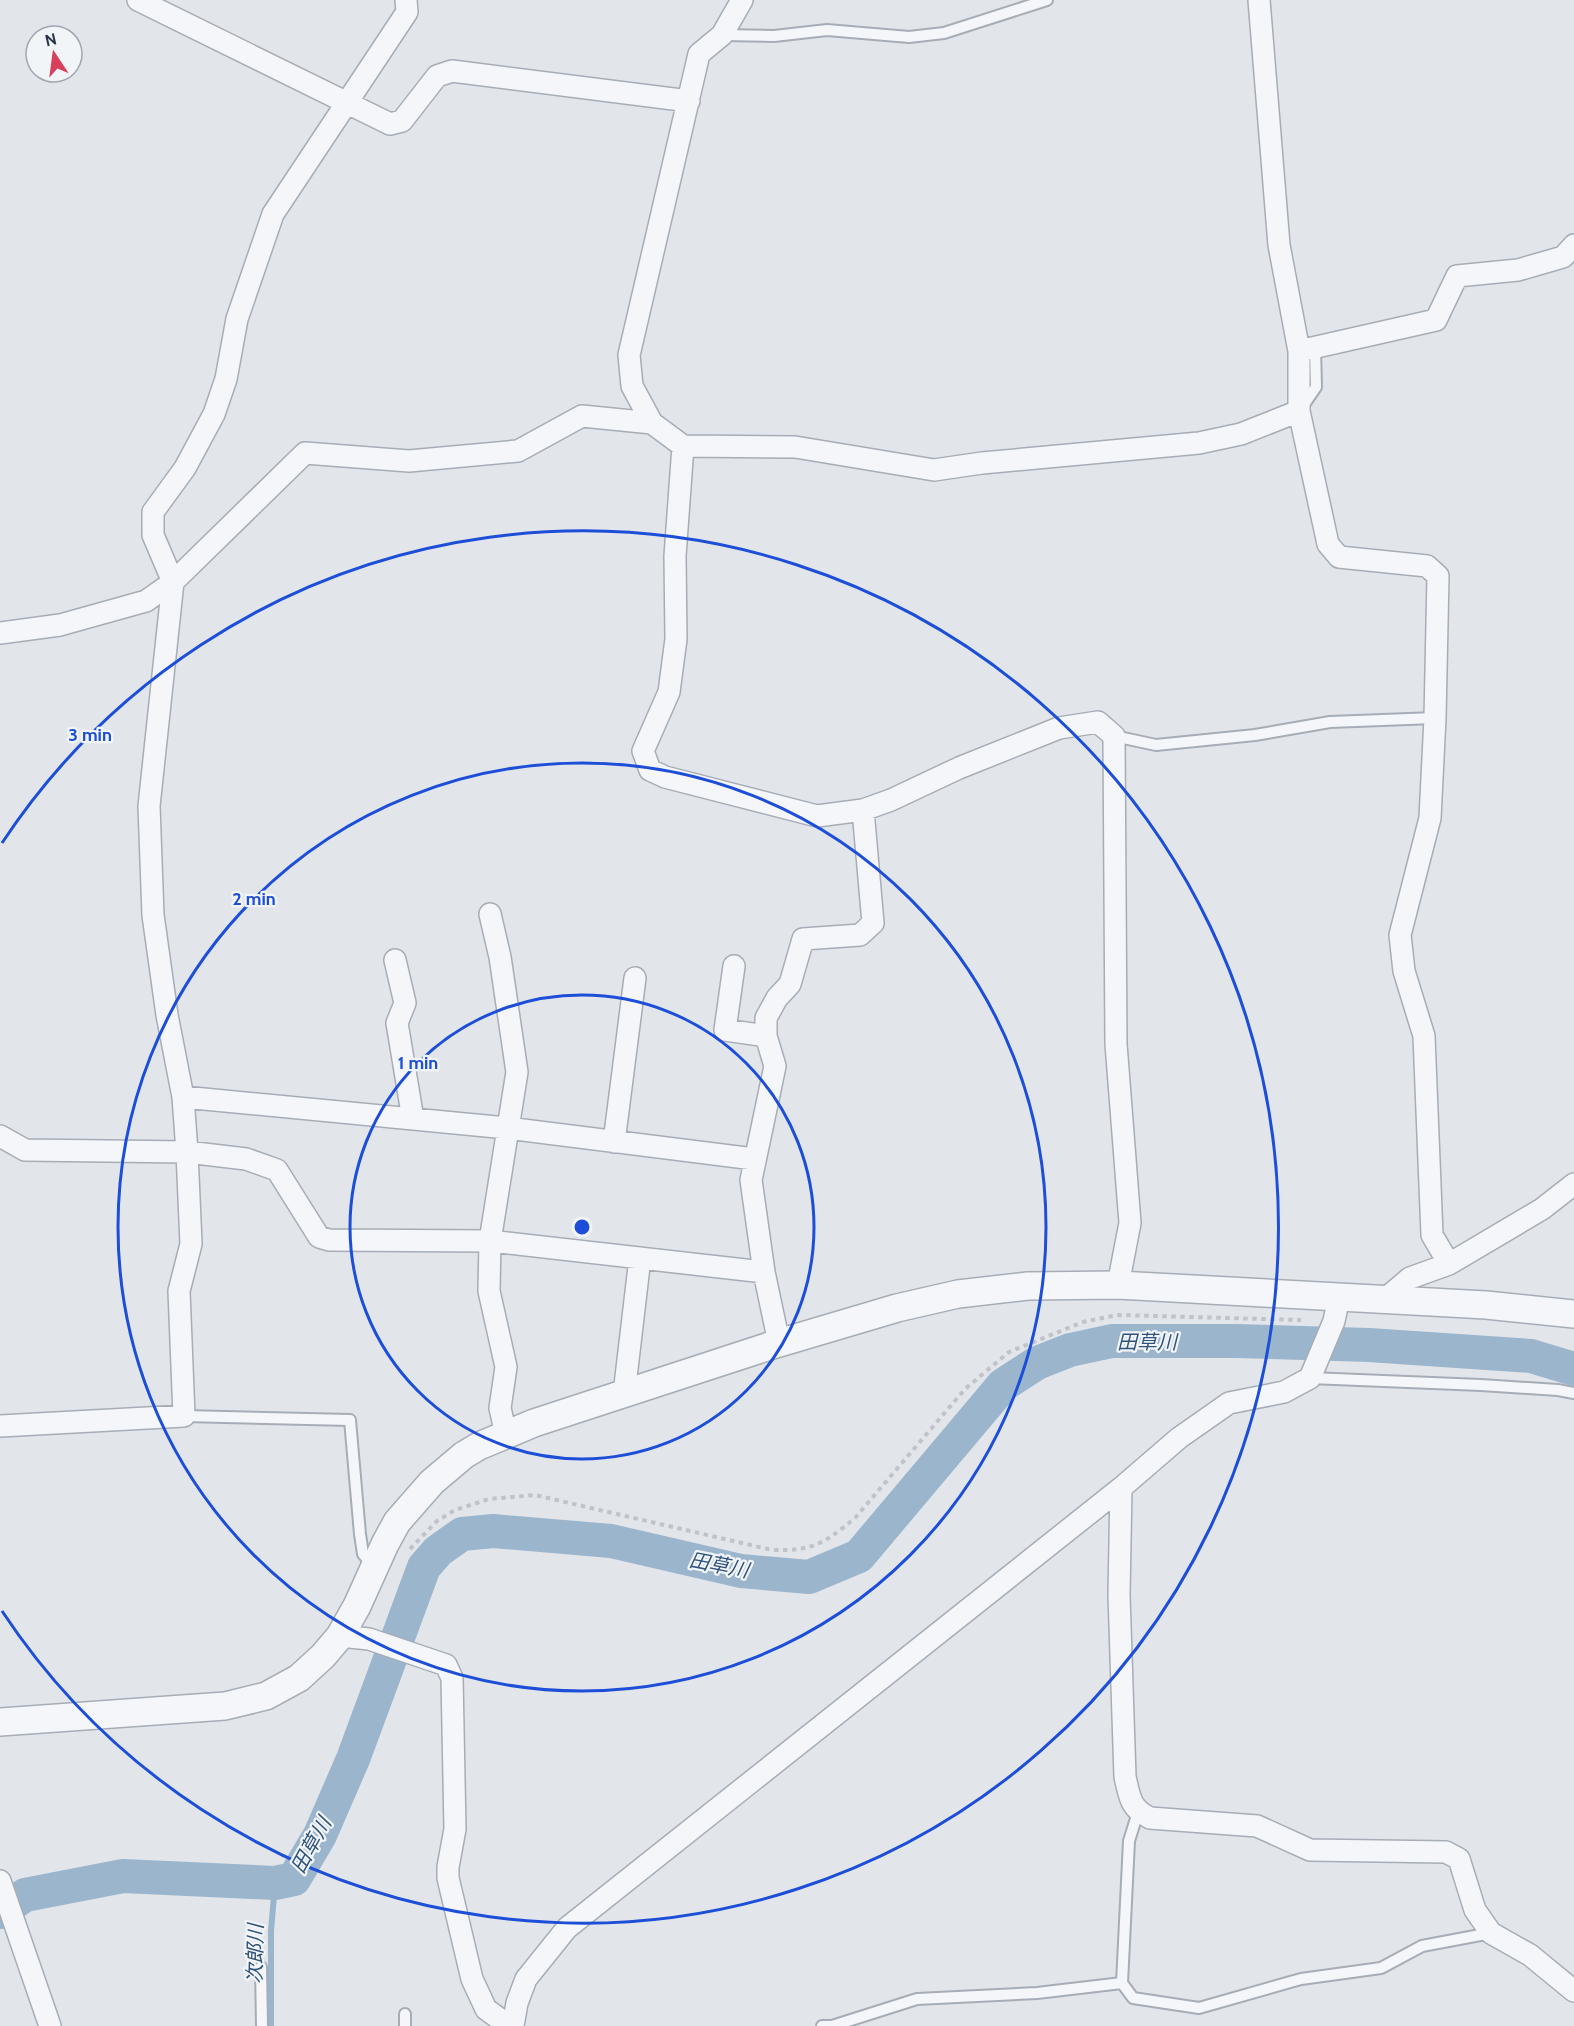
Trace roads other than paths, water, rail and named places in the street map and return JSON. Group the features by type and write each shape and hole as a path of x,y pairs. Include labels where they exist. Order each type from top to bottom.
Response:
{"street":[{"path":"138,0 390,124 402,121 437,76 452,71 689,101"},
{"path":"0,1426 184,1416 179,1291 191,1244 187,1152 183,1096 167,1015 153,915 149,806 173,582 153,535 153,512 185,468 214,414 226,379 237,319 273,214 407,12 406,0"},
{"path":"742,0 722,34 699,54 629,355 632,386 652,423 684,446 795,447 934,470 982,463 1199,443 1241,434 1299,411"},
{"path":"1260,0 1279,245 1307,349 1299,411 1328,544 1339,557 1427,566 1437,576 1435,718 1430,818 1400,935 1404,971 1424,1036 1432,1235 1449,1264"},
{"path":"1307,349 1436,320 1457,276 1518,270 1563,257 1574,245"},
{"path":"0,633 60,626 146,601 173,582 305,453 409,461 518,451 582,416 652,423"},
{"path":"684,446 675,556 676,639 669,692 643,751 650,770 665,777 817,816 863,810 891,800 958,768 1059,728 1098,722 1114,736 1116,1044 1130,1223 1118,1285"},
{"path":"779,1343 764,1272 751,1180 775,1066 766,1036 766,1018 777,998 790,984 803,939 860,935 873,923 863,810"},
{"path":"490,914 500,957 517,1072 490,1241 489,1291 506,1367 500,1408 506,1435"},
{"path":"395,960 405,1003 397,1023 413,1119"},
{"path":"734,966 725,1030 766,1036"},
{"path":"614,1142 635,978"},
{"path":"183,1096 507,1128 754,1159"},
{"path":"0,1137 25,1150 187,1152 246,1160 277,1170 319,1237 328,1240 490,1241 764,1272"},
{"path":"1384,1300 1410,1278 1449,1264 1542,1209 1574,1184"},
{"path":"624,1394 640,1258"},
{"path":"0,1722 225,1706 266,1696 298,1678 323,1656 340,1636 397,1522 432,1482 464,1455 534,1423 779,1343 897,1308 958,1294 1028,1286 1118,1285 1337,1309 1384,1300 1486,1305 1574,1314"},
{"path":"340,1636 369,1639 446,1665 452,1678 455,1829 448,1878 472,1979 486,2009 511,2026 526,1979 567,1928 1121,1488 1179,1438 1229,1403 1284,1392 1310,1378 1337,1309"},
{"path":"1121,1488 1119,1595 1125,1777 1130,1800 1138,1812 1150,1818 1257,1826 1310,1850 1446,1852 1459,1859 1475,1910 1491,1933 1530,1955 1574,1991"},
{"path":"1,1886 50,2026"}],"lane":[{"path":"722,34 774,36 827,30 909,37 944,33 1047,0"},
{"path":"1114,736 1156,745 1255,735 1330,722 1435,718"},
{"path":"1310,1378 1481,1385 1574,1393"},
{"path":"184,1416 350,1420 363,1554 375,1568"},
{"path":"1138,1812 1129,1841 1122,1983 1133,1998 1199,2008 1301,1979 1381,1968 1422,1946 1491,1933"},
{"path":"261,1967 262,2026"},
{"path":"822,2026 831,2026 917,1999 1037,1993 1122,1983"},
{"path":"405,2014 405,2026"}],"waterway":[{"name":"田草川","path":"0,1912 25,1895 123,1876 275,1883 294,1879 320,1835 353,1759 424,1567 438,1551 462,1534 493,1531 611,1541 741,1571 809,1577 859,1556 1003,1385 1037,1363 1070,1350 1112,1341 1236,1341 1369,1345 1531,1356 1574,1369"},
{"name":"次郎川","path":"271,2026 271,1931 275,1883"}]}
